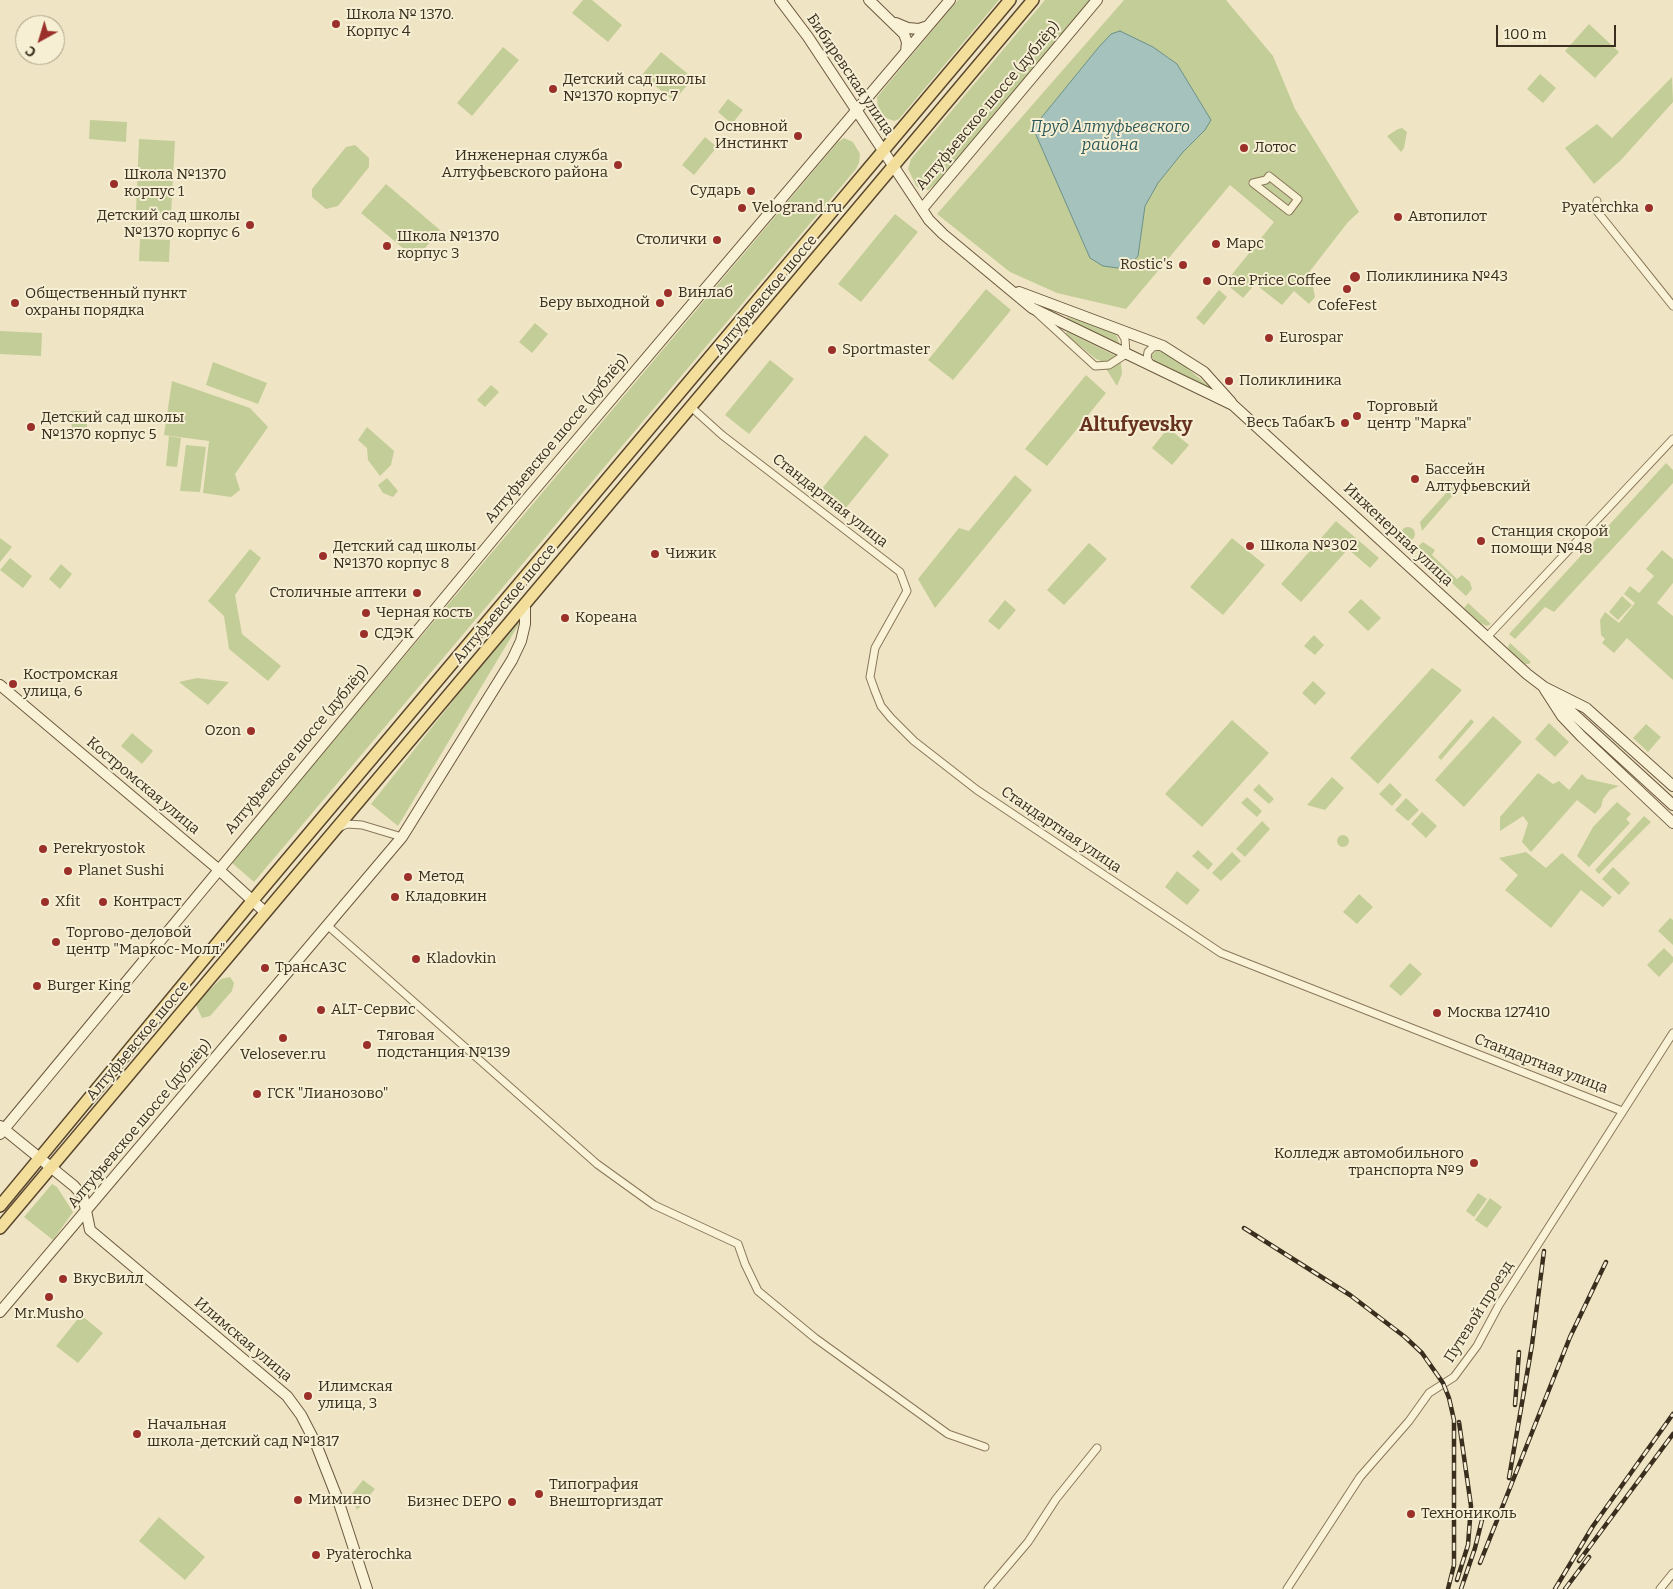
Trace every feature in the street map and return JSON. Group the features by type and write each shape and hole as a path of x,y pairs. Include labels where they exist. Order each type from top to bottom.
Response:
{"main road":[{"name":"Бибиревская улица","path":"780,0 808,37 894,167"},
{"path":"870,0 904,34 907,42 906,52"},
{"name":"Алтуфьевское шоссе (дублёр)","path":"1,1129 654,347 950,0"},
{"name":"Алтуфьевское шоссе","path":"0,1206 253,900 1010,0"},
{"name":"Алтуфьевское шоссе","path":"0,1228 1033,0"},
{"name":"Алтуфьевское шоссе (дублёр)","path":"922,209 1097,0"},
{"path":"892,21 908,28 919,29 929,26"},
{"name":"Инженерная улица","path":"894,167 922,209 943,234 1032,308 1233,405"},
{"name":"Инженерная улица","path":"994,276 1032,298 1163,346 1204,372 1224,392 1233,405 1487,637 1544,687 1586,708 1673,786"},
{"name":"Алтуфьевское шоссе (дублёр)","path":"0,1312 86,1213 402,837 512,660 521,642 525,624 525,604"},
{"name":"Костромская улица","path":"0,685 218,869 265,912"},
{"path":"1544,687 1673,805"},
{"name":"Инженерная улица","path":"1544,687 1562,716 1673,823"},
{"path":"1,1129 66,1177 83,1196 90,1230"},
{"path":"73,1228 82,1226 90,1230"},
{"name":"Илимская улица","path":"90,1230 286,1396 316,1444 338,1500 367,1589"}],"street":[{"path":"1269,176 1298,199 1289,211 1268,194 1253,183 1266,180 1269,176"},
{"path":"1597,201 1596,210 1673,306"},
{"path":"1032,308 1095,366 1109,366 1126,354 1125,340 1118,328"},
{"path":"1151,366 1147,358 1148,352 1152,347 1163,346"},
{"name":"Стандартная улица","path":"691,407 722,435 900,572 907,591 875,648 870,677 881,706 891,718 914,741 978,790 1221,953 1622,1111"},
{"path":"1487,637 1673,439"},
{"path":"336,829 347,824 362,825 402,837"},
{"path":"327,925 597,1164 654,1206 738,1244 758,1291 815,1338 948,1434 985,1446"},
{"name":"Путевой проезд","path":"1287,1589 1360,1477 1409,1421 1428,1393 1454,1377 1477,1346 1499,1305 1673,1033"},
{"path":"988,1589 1028,1542 1056,1499 1098,1448"},
{"path":"1660,1589 1673,1573"}],"green space":[{"path":"583,0 592,0 622,25 608,42 572,13"},
{"path":"958,0 999,0 899,119 894,121 886,118 878,110 877,97"},
{"path":"1045,0 1090,0 938,182 928,190 917,187 908,169 911,159"},
{"path":"1124,0 1226,0 1273,56 1295,109 1359,212 1348,222 1310,271 1315,297 1309,304 1294,291 1282,305 1255,284 1243,298 1225,283 1274,222 1230,185 1126,309 1057,293 1010,272 937,214"},
{"path":"1589,24 1619,52 1595,78 1565,51"},
{"path":"503,47 519,60 472,116 457,103"},
{"path":"661,52 693,78 674,101 642,75"},
{"path":"1540,74 1556,88 1543,103 1527,89"},
{"path":"1672,77 1673,102 1621,160 1594,184 1565,148 1597,124 1612,138"},
{"path":"728,99 743,110 732,124 718,112"},
{"path":"90,120 127,122 126,142 89,139"},
{"path":"1402,128 1407,132 1404,148 1401,152 1387,136"},
{"path":"705,137 717,147 694,175 682,165"},
{"path":"844,138 853,142 860,154 856,169 254,882 231,862 838,142"},
{"path":"139,139 175,141 171,214 136,212"},
{"path":"355,145 369,158 369,167 338,206 326,209 312,197 312,189 346,147"},
{"path":"386,184 440,230 416,259 361,213"},
{"path":"895,214 918,232 861,302 838,284"},
{"path":"140,239 170,240 169,262 139,261"},
{"path":"986,289 1011,310 953,380 928,360"},
{"path":"1219,290 1227,297 1204,325 1196,318"},
{"path":"1067,317 1112,331 1117,336 1120,347 1067,321"},
{"path":"535,323 548,334 532,353 519,342"},
{"path":"0,331 42,333 41,356 0,354"},
{"path":"1067,332 1116,356 1111,361 1104,362 1096,359 1065,334"},
{"path":"1157,350 1177,360 1215,391 1156,363 1151,356"},
{"path":"770,360 794,379 749,434 725,415"},
{"path":"213,362 267,383 258,404 206,385"},
{"path":"1121,362 1122,374 1117,386 1106,369"},
{"path":"1086,375 1106,393 1047,466 1025,449"},
{"path":"172,381 250,408 268,427 235,474 240,490 231,497 203,493 209,441 164,435"},
{"path":"491,385 499,392 485,407 477,400"},
{"path":"71,411 87,411 87,431 72,431"},
{"path":"367,427 394,451 391,465 380,476 368,460 367,448 358,440"},
{"path":"1168,428 1189,445 1172,465 1152,448"},
{"path":"865,435 889,455 845,509 821,490"},
{"path":"169,436 181,438 177,467 166,466"},
{"path":"186,445 206,447 200,492 180,491"},
{"path":"1666,463 1673,470 1673,483 1554,612 1545,607 1515,639 1509,634"},
{"path":"1015,475 1032,490 935,608 918,579 959,528 969,531"},
{"path":"387,478 398,491 393,497 383,493 378,485"},
{"path":"1456,482 1460,487 1422,531 1420,522"},
{"path":"1336,521 1379,558 1370,568 1348,549 1301,602 1281,584"},
{"path":"1405,527 1411,527 1415,534 1411,541 1405,541 1401,537 1401,531"},
{"path":"0,538 12,547 0,562"},
{"path":"1232,538 1265,565 1223,615 1190,587"},
{"path":"1423,542 1435,550 1432,555 1457,579 1462,575 1470,582 1472,589 1466,596 1415,549"},
{"path":"1089,543 1107,559 1064,605 1047,590"},
{"path":"250,549 261,558 235,595 242,634 281,666 268,681 229,649 224,616 208,601"},
{"path":"1662,550 1673,559 1673,583 1657,603 1673,616 1673,680 1627,638 1614,653 1602,643 1605,639 1601,635 1600,620 1605,612 1619,623 1635,603 1624,594 1630,586 1639,593 1654,576 1646,569"},
{"path":"10,558 32,576 23,588 0,570"},
{"path":"61,564 72,574 60,589 49,579"},
{"path":"1622,596 1632,605 1618,620 1609,612"},
{"path":"1361,599 1381,618 1368,631 1348,612"},
{"path":"1005,600 1016,610 999,630 988,621"},
{"path":"1468,603 1491,624 1487,626 1480,623 1464,608"},
{"path":"518,619 519,624 398,826 371,804"},
{"path":"1314,635 1324,645 1315,655 1304,646"},
{"path":"1510,643 1531,662 1529,664 1523,664 1509,651"},
{"path":"1432,668 1462,690 1378,784 1350,758"},
{"path":"197,678 229,682 208,705 179,682"},
{"path":"1313,681 1326,693 1315,705 1302,693"},
{"path":"1493,716 1522,742 1464,807 1435,780"},
{"path":"1471,719 1474,722 1441,760 1438,757"},
{"path":"1232,720 1269,753 1202,827 1165,794"},
{"path":"1549,723 1569,742 1555,757 1535,739"},
{"path":"1646,724 1661,737 1648,752 1633,738"},
{"path":"132,733 153,751 142,764 121,746"},
{"path":"1538,773 1553,784 1559,781 1569,790 1582,774 1587,779 1619,786 1610,790 1595,814 1577,800 1531,852 1522,842 1528,823 1523,816 1500,831 1500,817"},
{"path":"1332,777 1344,788 1325,810 1307,805"},
{"path":"1390,783 1402,795 1392,806 1379,794"},
{"path":"1259,784 1274,799 1269,804 1253,790"},
{"path":"1247,797 1262,811 1257,817 1241,803"},
{"path":"1406,798 1419,810 1408,821 1395,810"},
{"path":"1617,802 1631,814 1626,819 1630,823 1589,867 1577,856 1593,827"},
{"path":"1422,812 1437,826 1426,838 1411,824"},
{"path":"1644,816 1651,822 1599,874 1595,870"},
{"path":"1262,821 1270,829 1245,857 1236,849"},
{"path":"1343,835 1349,841 1343,847 1337,841"},
{"path":"1198,850 1213,864 1208,870 1192,856"},
{"path":"1232,852 1241,861 1221,881 1212,873"},
{"path":"1526,852 1546,868 1562,853 1612,897 1603,907 1581,890 1551,928 1505,890 1518,875 1499,858"},
{"path":"1613,867 1630,883 1619,895 1602,879"},
{"path":"1177,871 1200,890 1187,905 1165,887"},
{"path":"1359,894 1373,907 1357,924 1343,912"},
{"path":"1670,918 1673,920 1673,945 1658,931"},
{"path":"1664,948 1673,957 1673,962 1659,977 1647,965"},
{"path":"1410,963 1422,974 1401,996 1389,986"},
{"path":"230,977 234,983 232,991 210,1016 202,1018 196,1005 198,1001 221,979"},
{"path":"52,1184 57,1187 73,1212 53,1240 24,1217"},
{"path":"1478,1193 1487,1199 1474,1217 1466,1211"},
{"path":"1490,1198 1502,1207 1487,1228 1475,1220"},
{"path":"81,1315 103,1333 78,1363 56,1346"},
{"path":"363,1480 375,1489 357,1510 351,1495"},
{"path":"159,1517 205,1557 185,1580 139,1541"}],"water":[{"name":"Пруд Алтуфьевского района","path":"1120,31 1153,47 1177,64 1211,120 1205,130 1183,152 1158,183 1145,206 1138,256 1130,265 1118,268 1103,266 1090,258 1033,128 1098,48 1111,34"}],"railway":[{"path":"1244,1228 1350,1295 1405,1337 1422,1353 1443,1383 1454,1420 1454,1565 1448,1589"},
{"path":"1509,1478 1532,1345 1544,1251"},
{"path":"1480,1563 1570,1337 1606,1262"},
{"path":"1515,1405 1519,1352"},
{"path":"1555,1589 1593,1526 1673,1414"},
{"path":"1457,1580 1468,1545 1471,1506 1459,1422"},
{"path":"1579,1561 1673,1434"},
{"path":"1461,1589 1475,1548 1484,1512"},
{"path":"1565,1589 1589,1557"}],"place":[{"name":"Школа № 1370. Корпус 4","path":"336,24"},
{"name":"Детский сад школы №1370 корпус 7","path":"553,89"},
{"name":"Основной Инстинкт","path":"798,136"},
{"name":"Лотос","path":"1244,148"},
{"name":"Инженерная служба Алтуфьевского района","path":"618,165"},
{"name":"Школа №1370 корпус 1","path":"114,184"},
{"name":"Сударь","path":"751,191"},
{"name":"Velogrand.ru","path":"742,208"},
{"name":"Pyaterchka","path":"1649,208"},
{"name":"Автопилот","path":"1398,217"},
{"name":"Детский сад школы №1370 корпус 6","path":"250,225"},
{"name":"Столички","path":"717,240"},
{"name":"Марс","path":"1216,244"},
{"name":"Школа №1370 корпус 3","path":"387,246"},
{"name":"Rostic's","path":"1183,265"},
{"name":"Поликлиника №43","path":"1355,277"},
{"name":"One Price Coffee","path":"1207,281"},
{"name":"CofeFest","path":"1347,289"},
{"name":"Винлаб","path":"668,293"},
{"name":"Общественный пункт охраны порядка","path":"15,303"},
{"name":"Беру выходной","path":"660,303"},
{"name":"Eurospar","path":"1269,338"},
{"name":"Sportmaster","path":"832,350"},
{"name":"Поликлиника","path":"1229,381"},
{"name":"Торговый центр \"Марка\"","path":"1357,416"},
{"name":"Весь ТабакЪ","path":"1345,423"},
{"name":"Детский сад школы №1370 корпус 5","path":"31,427"},
{"name":"Бассейн Алтуфьевский","path":"1415,479"},
{"name":"Станция скорой помощи №48","path":"1481,541"},
{"name":"Школа №302","path":"1250,546"},
{"name":"Чижик","path":"655,554"},
{"name":"Детский сад школы №1370 корпус 8","path":"323,556"},
{"name":"Столичные аптеки","path":"417,593"},
{"name":"Черная кость","path":"366,613"},
{"name":"Кореана","path":"565,618"},
{"name":"СДЭК","path":"364,634"},
{"name":"Костромская улица, 6","path":"13,684"},
{"name":"Ozon","path":"251,731"},
{"name":"Perekryostok","path":"43,849"},
{"name":"Planet Sushi","path":"68,871"},
{"name":"Метод","path":"408,877"},
{"name":"Кладовкин","path":"395,897"},
{"name":"Xfit","path":"45,902"},
{"name":"Контраст","path":"103,902"},
{"name":"Торгово-деловой центр \"Маркос-Молл\"","path":"56,942"},
{"name":"Kladovkin","path":"416,959"},
{"name":"ТрансАЗС","path":"265,968"},
{"name":"Burger King","path":"37,986"},
{"name":"ALT-Сервис","path":"321,1010"},
{"name":"Москва 127410","path":"1437,1013"},
{"name":"Velosever.ru","path":"283,1038"},
{"name":"Тяговая подстанция №139","path":"367,1045"},
{"name":"ГСК \"Лианозово\"","path":"257,1094"},
{"name":"Колледж автомобильного транспорта №9","path":"1474,1163"},
{"name":"ВкусВилл","path":"63,1279"},
{"name":"Mr.Musho","path":"49,1297"},
{"name":"Илимская улица, 3","path":"308,1396"},
{"name":"Начальная школа-детский сад №1817","path":"137,1434"},
{"name":"Типография Внешторгиздат","path":"539,1494"},
{"name":"Мимино","path":"298,1500"},
{"name":"Бизнес DEPO","path":"512,1502"},
{"name":"Технониколь","path":"1411,1514"},
{"name":"Pyaterochka","path":"316,1555"}],"district":[{"name":"Altufyevsky","path":"1136,425"}]}
